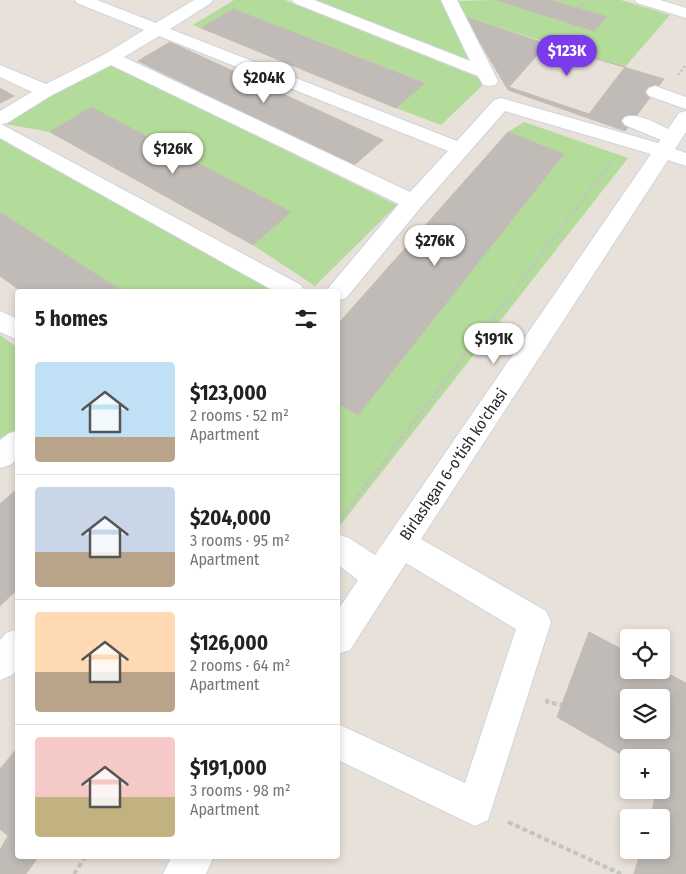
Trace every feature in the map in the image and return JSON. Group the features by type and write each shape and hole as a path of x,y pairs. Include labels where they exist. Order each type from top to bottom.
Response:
{"street":[{"path":"83,0 460,148"},
{"path":"0,119 46,91 111,58 205,0"},
{"path":"300,0 485,73"},
{"path":"448,0 501,104"},
{"path":"643,0 686,13"},
{"path":"111,58 413,202"},
{"path":"0,70 46,91"},
{"path":"659,93 686,102"},
{"path":"340,290 413,202 501,104"},
{"path":"501,104 535,107 628,141 677,141"},
{"path":"632,121 677,141"},
{"path":"0,130 289,289"},
{"name":"Birlashgan 6-o'tish ko'chasi","path":"340,635 400,542 677,141"},
{"path":"0,320 15,329"},
{"path":"0,456 15,444"},
{"path":"340,743 475,807 535,622 400,542"},
{"path":"340,549 378,575"},
{"path":"0,663 15,648"},
{"path":"183,874 193,859"}],"path":[{"path":"579,8 588,0"},
{"path":"659,93 686,65"},
{"path":"340,520 628,141"},
{"path":"475,807 621,874"},
{"path":"74,874 84,859"}],"green space":[{"path":"234,0 285,0 487,81 441,125 396,108 424,82 233,9 201,28 193,25"},
{"path":"306,0 444,0 485,73"},
{"path":"496,0 594,31 606,17 551,0 621,0 670,15 625,67 465,17 456,1"},
{"path":"105,62 397,205 315,286 253,245 291,212 91,107 50,132 0,123"},
{"path":"524,122 628,158 340,525 340,405 358,415 564,154 508,132"},
{"path":"0,139 271,289 119,289 0,212"},
{"path":"0,335 15,346 15,431 0,444"}],"building":[{"path":"496,0 551,0 607,17 594,31"},
{"path":"233,9 425,83 396,108 201,28"},
{"path":"465,17 664,79 625,131 508,90"},
{"path":"170,42 383,140 353,166 138,61"},
{"path":"547,44 625,67 589,114 509,87"},
{"path":"0,88 14,96 0,103"},
{"path":"91,107 291,212 253,245 50,132"},
{"path":"508,132 564,154 358,415 340,405 340,322"},
{"path":"0,212 119,289 18,289 0,276"},
{"path":"15,491 15,592 0,606 0,504"},
{"path":"589,632 620,648 620,679 670,679 670,675 686,683 686,874 634,874 638,859 670,859 670,809 652,809 655,799 670,799 670,749 620,749 620,754 557,717"},
{"path":"15,751 15,859 37,859 26,874 0,874 0,850 8,836 0,829 0,769"}]}
